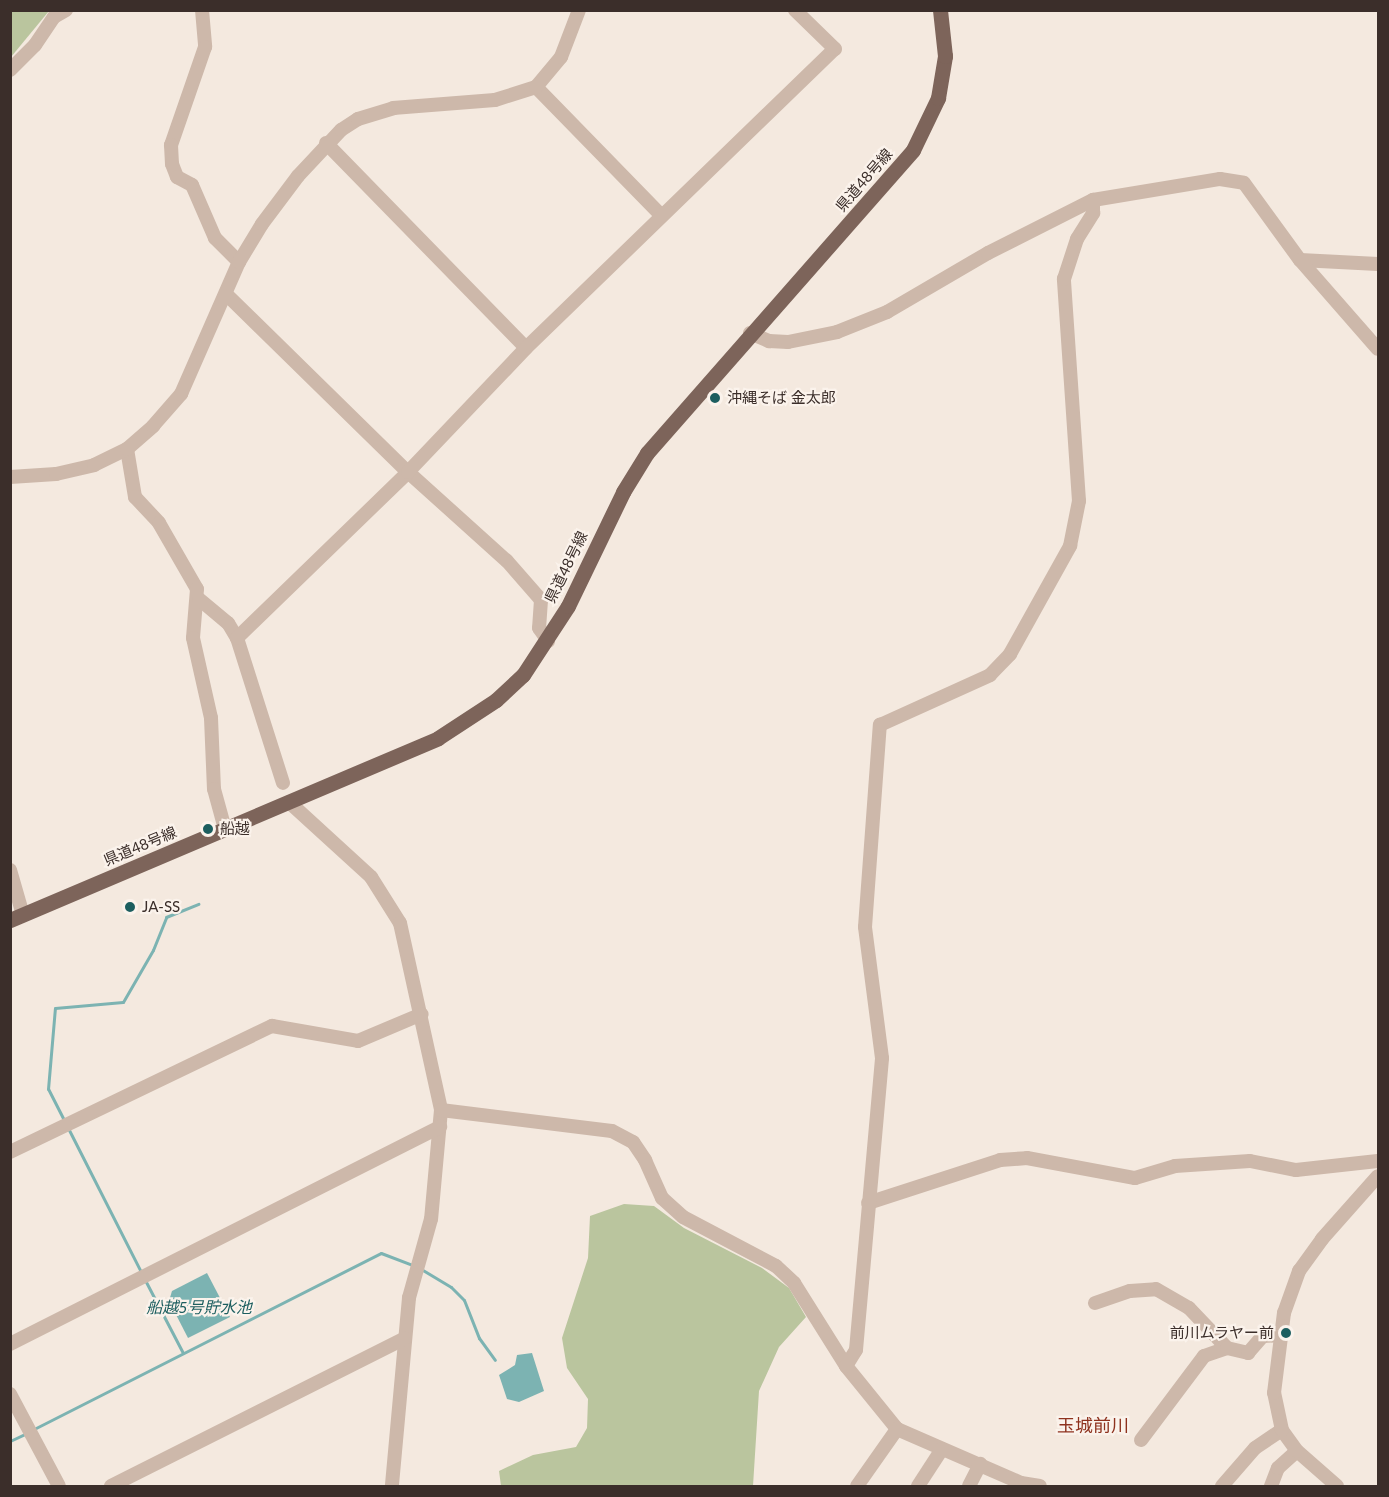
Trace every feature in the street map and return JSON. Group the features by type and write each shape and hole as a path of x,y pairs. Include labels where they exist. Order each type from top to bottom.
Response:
{"main road":[{"name":"県道48号線","path":"16,917 408,752 467,721 522,675 548,641 623,492 647,453 750,333 899,170 928,125 938,99 945,56 940,10"}],"street":[{"path":"10,70 35,45 54,17 66,10"},
{"path":"202,10 205,47 171,146 172,164 177,177 192,185 215,238 239,262"},
{"path":"10,477 74,471 127,449 181,394 239,262 261,224 326,143 358,119 393,108 495,100 536,87 561,57 579,10"},
{"path":"237,638 408,472 526,348 835,49 795,10"},
{"path":"536,87 662,216"},
{"path":"326,143 526,348"},
{"path":"750,333 769,341 788,342 837,332 887,312 987,253 1093,201 1220,179 1244,183 1300,260 1378,350"},
{"path":"846,1366 856,1350 882,1058 865,927 880,725 990,675 1010,654 1070,546 1079,501 1064,279 1077,239 1093,213 1093,201"},
{"path":"1300,260 1378,264"},
{"path":"226,294 408,472 507,561 541,600 539,628 548,641"},
{"path":"127,449 135,497 159,523 199,599 228,622 237,638 284,783"},
{"path":"199,599 193,638 211,718 214,789 225,829"},
{"path":"289,802 371,877 390,902 400,923 422,1014 441,1110 431,1219 409,1298 403,1390 392,1486"},
{"path":"10,870 16,917"},
{"path":"10,1152 272,1026 358,1041 422,1014"},
{"path":"441,1110 612,1131 633,1142 645,1160 662,1198 683,1216 776,1266 794,1283 846,1366 897,1429 980,1464 1020,1485 1040,1486"},
{"path":"10,1344 440,1127"},
{"path":"868,1203 1000,1160 1028,1158 1135,1178 1175,1167 1250,1161 1296,1170 1378,1161"},
{"path":"1337,1486 1297,1451 1282,1430 1274,1393 1284,1313 1299,1271 1322,1239 1378,1176"},
{"path":"1095,1303 1130,1291 1156,1290 1189,1308 1227,1348"},
{"path":"1141,1440 1204,1356 1227,1348 1248,1353 1263,1336 1282,1335"},
{"path":"111,1486 405,1338"},
{"path":"10,1394 59,1486"},
{"path":"857,1486 897,1429"},
{"path":"1222,1486 1255,1448 1282,1430"},
{"path":"918,1486 942,1449"},
{"path":"1271,1486 1278,1468 1297,1451"},
{"path":"969,1486 980,1464"}],"green space":[{"path":"10,11 49,11 11,57"},
{"path":"624,1204 654,1206 684,1228 762,1268 789,1288 806,1317 779,1347 759,1391 753,1486 501,1486 499,1471 533,1455 576,1447 587,1428 588,1399 567,1368 562,1338 588,1258 590,1216"}],"water":[{"name":"船越5号貯水池","path":"207,1273 230,1317 188,1338 169,1301 172,1291"},
{"path":"532,1353 544,1391 519,1402 507,1399 499,1375 515,1365 517,1355"}],"waterway":[{"path":"65,1122 48,1089 55,1008 123,1002 153,950 166,917 199,904"},
{"path":"68,1128 141,1272"},
{"path":"32,1430 381,1253 413,1265"},
{"path":"421,1269 451,1287 464,1300 479,1338 495,1360"},
{"path":"145,1280 183,1353"},
{"path":"10,1441 27,1433"}],"place":[{"name":"沖縄そば 金太郎","path":"715,398"},
{"name":"船越","path":"208,829"},
{"name":"JA-SS","path":"130,907"},
{"name":"前川ムラヤー前","path":"1286,1333"}],"district":[{"name":"玉城前川","path":"1093,1425"}]}
